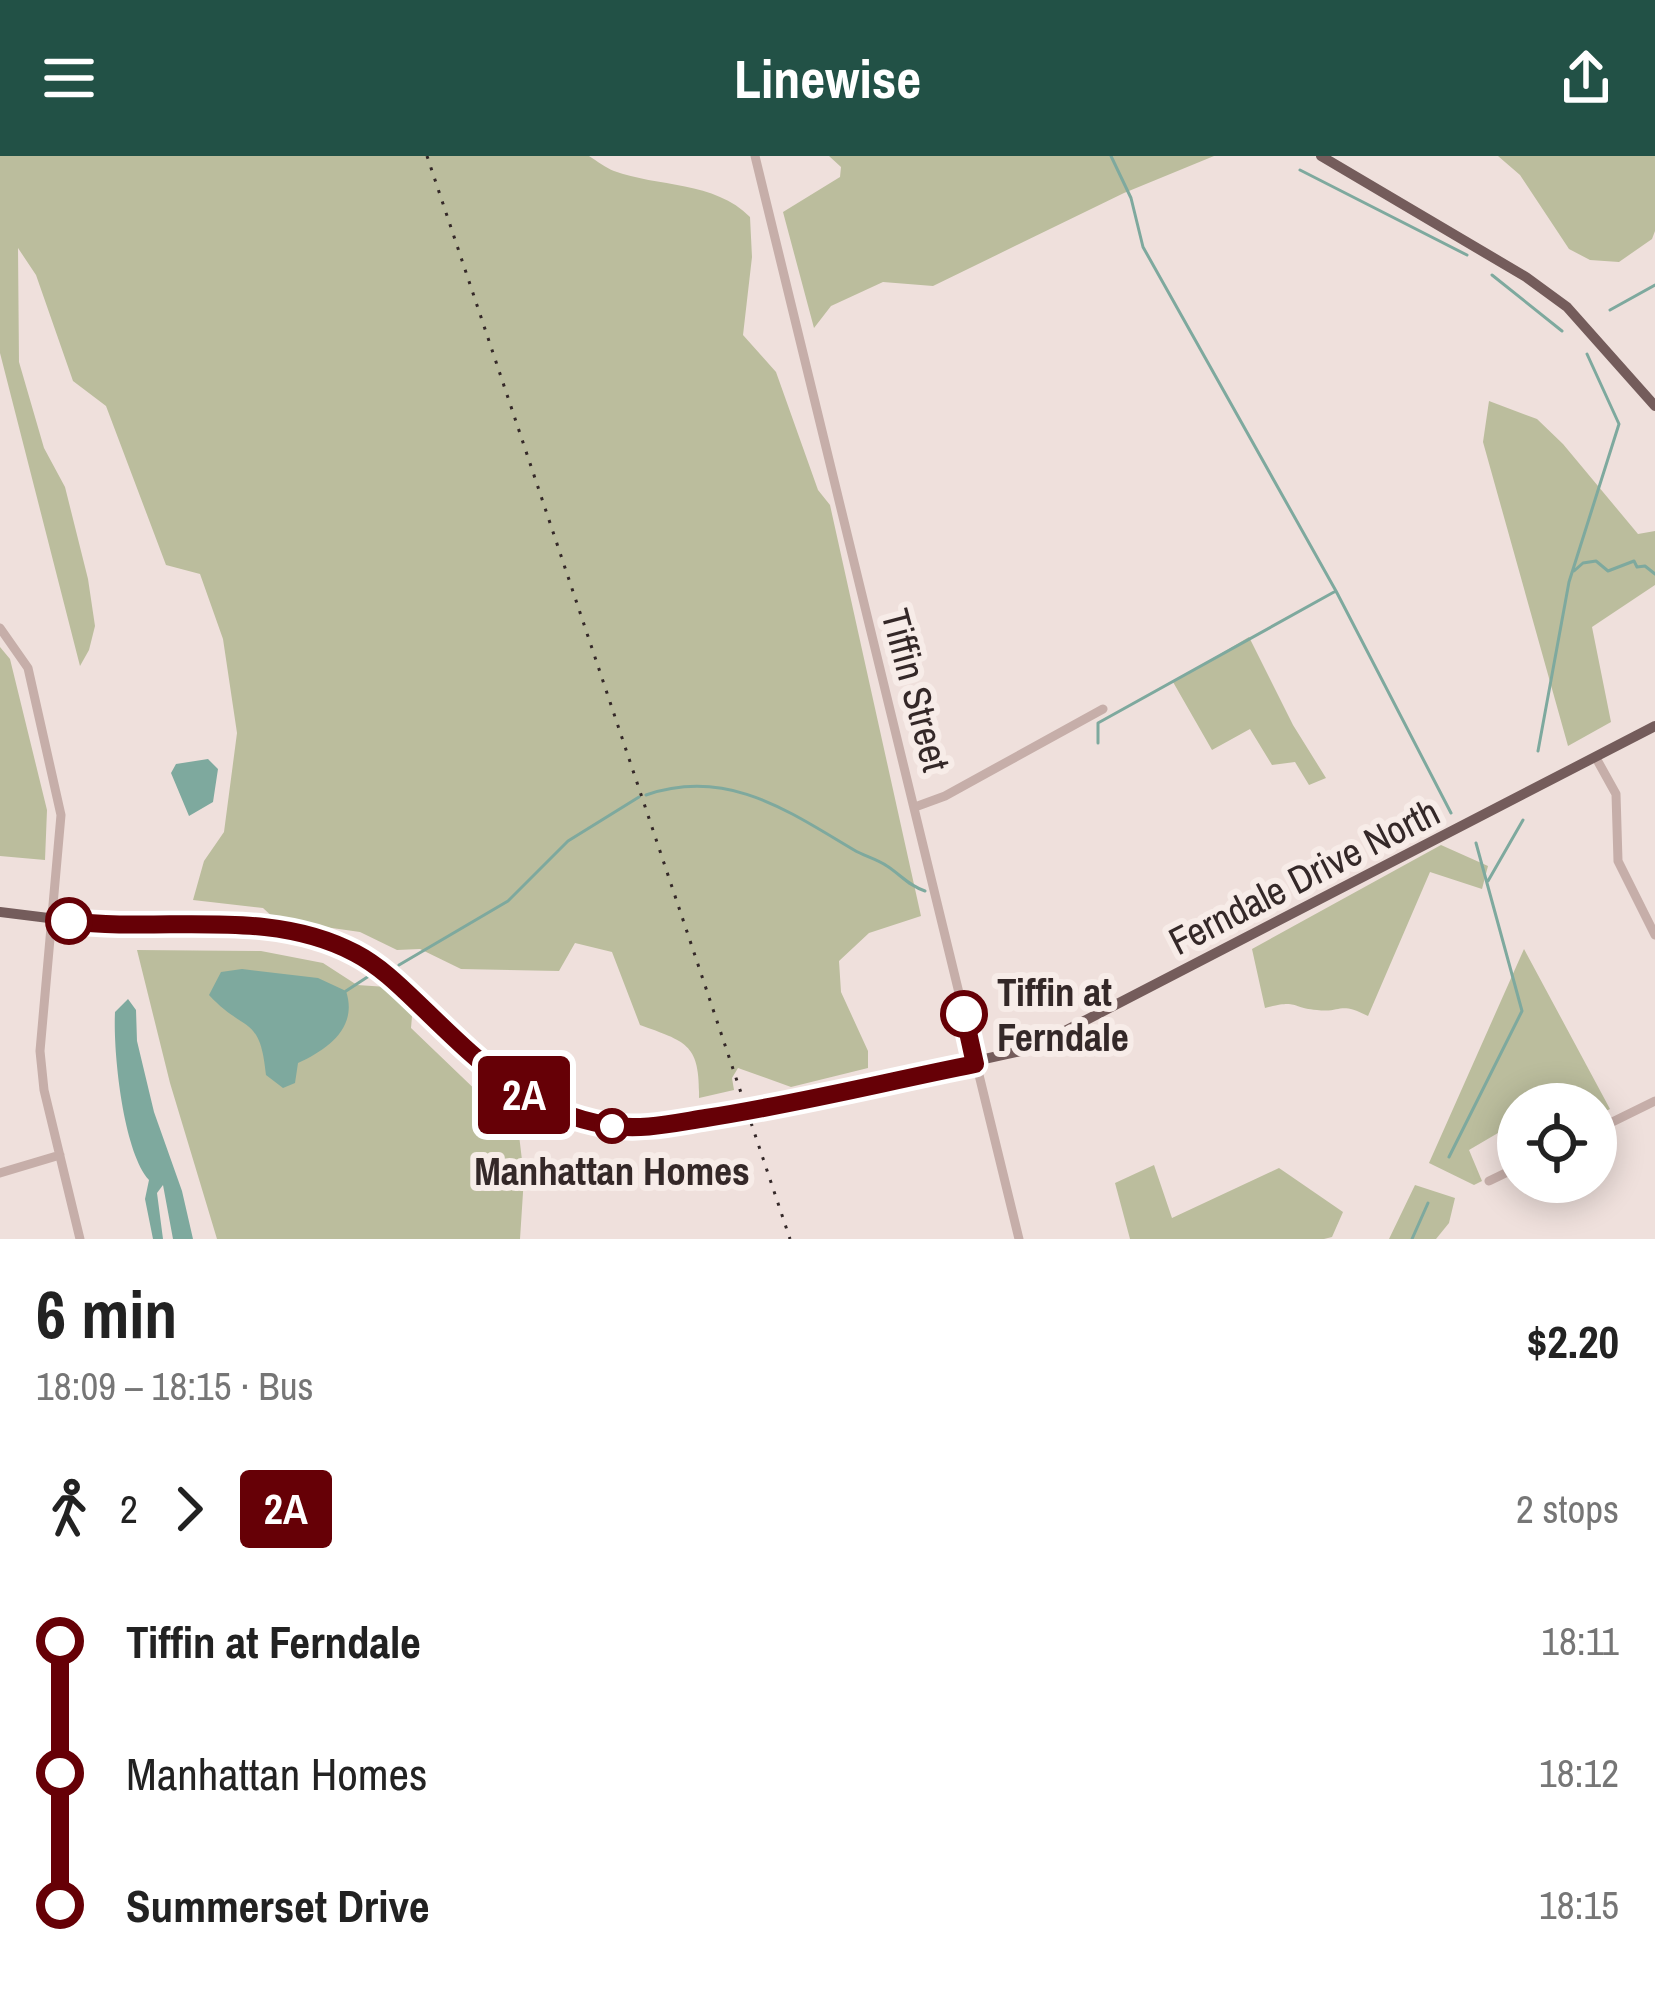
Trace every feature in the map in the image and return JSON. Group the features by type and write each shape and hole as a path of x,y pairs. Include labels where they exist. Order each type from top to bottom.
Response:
{"main road":[{"path":"1321,156 1526,277 1567,307 1655,406"},
{"name":"Ferndale Drive North","path":"0,912 140,928 262,925 316,935 360,955 396,982 495,1078 545,1108 604,1125 648,1127 747,1112 1030,1049 1655,726"}],"street":[{"name":"Tiffin Street","path":"755,156 1019,1239"},
{"path":"0,628 28,668 61,815 40,1051 44,1090 80,1239"},
{"path":"915,807 945,796 1103,710"},
{"path":"1596,758 1616,794 1618,861 1655,935"},
{"path":"1617,1120 1655,1101"},
{"path":"0,1173 60,1155"},
{"path":"1489,1181 1497,1177"}],"green space":[{"path":"0,156 589,156 614,171 720,197 750,217 752,257 743,335 776,372 818,490 830,505 921,916 869,933 839,961 841,992 868,1051 868,1068 791,1087 738,1068 732,1078 734,1090 699,1098 693,1056 680,1041 640,1025 612,952 575,943 559,971 461,969 420,949 397,950 360,932 276,920 263,908 193,900 204,861 224,832 237,733 223,639 200,574 166,565 106,406 73,381 36,275 18,248 19,362 44,448 65,487 95,626 80,666 0,353"},
{"path":"829,156 1214,156 1124,193 933,286 883,282 831,306 814,328 783,212 840,177 841,167"},
{"path":"1498,156 1655,156 1652,239 1619,262 1590,260 1569,249 1520,175"},
{"path":"1489,401 1537,419 1638,534 1655,531 1655,585 1592,627 1611,722 1568,746 1483,442"},
{"path":"1249,637 1326,778 1309,785 1295,762 1272,765 1250,729 1212,750 1173,682"},
{"path":"0,647 10,659 47,810 45,860 0,856"},
{"path":"1441,845 1488,866 1482,889 1430,872 1368,1016 1346,1008 1325,1011 1289,1004 1265,1008 1252,949"},
{"path":"1524,949 1596,1083 1497,1083 1497,1134 1469,1150 1482,1181 1474,1185 1429,1163"},
{"path":"137,950 261,951 323,963 357,985 387,987 413,1005 411,1028 486,1100 529,1115 519,1135 524,1177 520,1239 217,1239 170,1083"},
{"path":"1154,1165 1172,1218 1279,1168 1343,1212 1332,1237 1324,1239 1130,1239 1115,1183"},
{"path":"1415,1185 1455,1198 1449,1223 1436,1239 1389,1239"}],"water":[{"path":"208,759 218,769 213,802 189,816 171,773 176,764"},
{"path":"242,969 318,978 346,991 349,1004 344,1026 330,1044 298,1063 295,1083 283,1088 266,1075 255,1033 209,995 221,972"},
{"path":"128,999 136,1010 137,1041 154,1112 193,1239 173,1239 163,1185 157,1193 163,1239 153,1239 145,1199 149,1180 132,1147 118,1075 115,1012"}],"waterway":[{"path":"1111,156 1131,198 1143,247 1336,591 1451,813"},
{"path":"1300,170 1467,255"},
{"path":"1492,275 1562,331"},
{"path":"1610,310 1655,285"},
{"path":"1538,751 1569,582 1619,424 1587,354"},
{"path":"1574,571 1583,563 1596,561 1608,571 1634,561 1655,574"},
{"path":"1098,743 1098,723 1334,592"},
{"path":"646,795 703,786 756,797 925,891"},
{"path":"399,965 508,901 568,841 639,797"},
{"path":"1488,881 1523,820"},
{"path":"1449,1157 1522,1011 1476,843"},
{"path":"346,991 372,974"},
{"path":"1412,1239 1428,1203"}],"railway":[{"path":"427,156 790,1239"}],"bus line":[{"name":"2A","path":"69,921 140,928 262,925 316,935 360,955 396,982 495,1078 545,1108 620,1127 747,1112 975,1064 964,1014"}],"place":[{"name":"Tiffin at Ferndale","path":"964,1014"},
{"name":"Manhattan Homes","path":"612,1126"}]}
